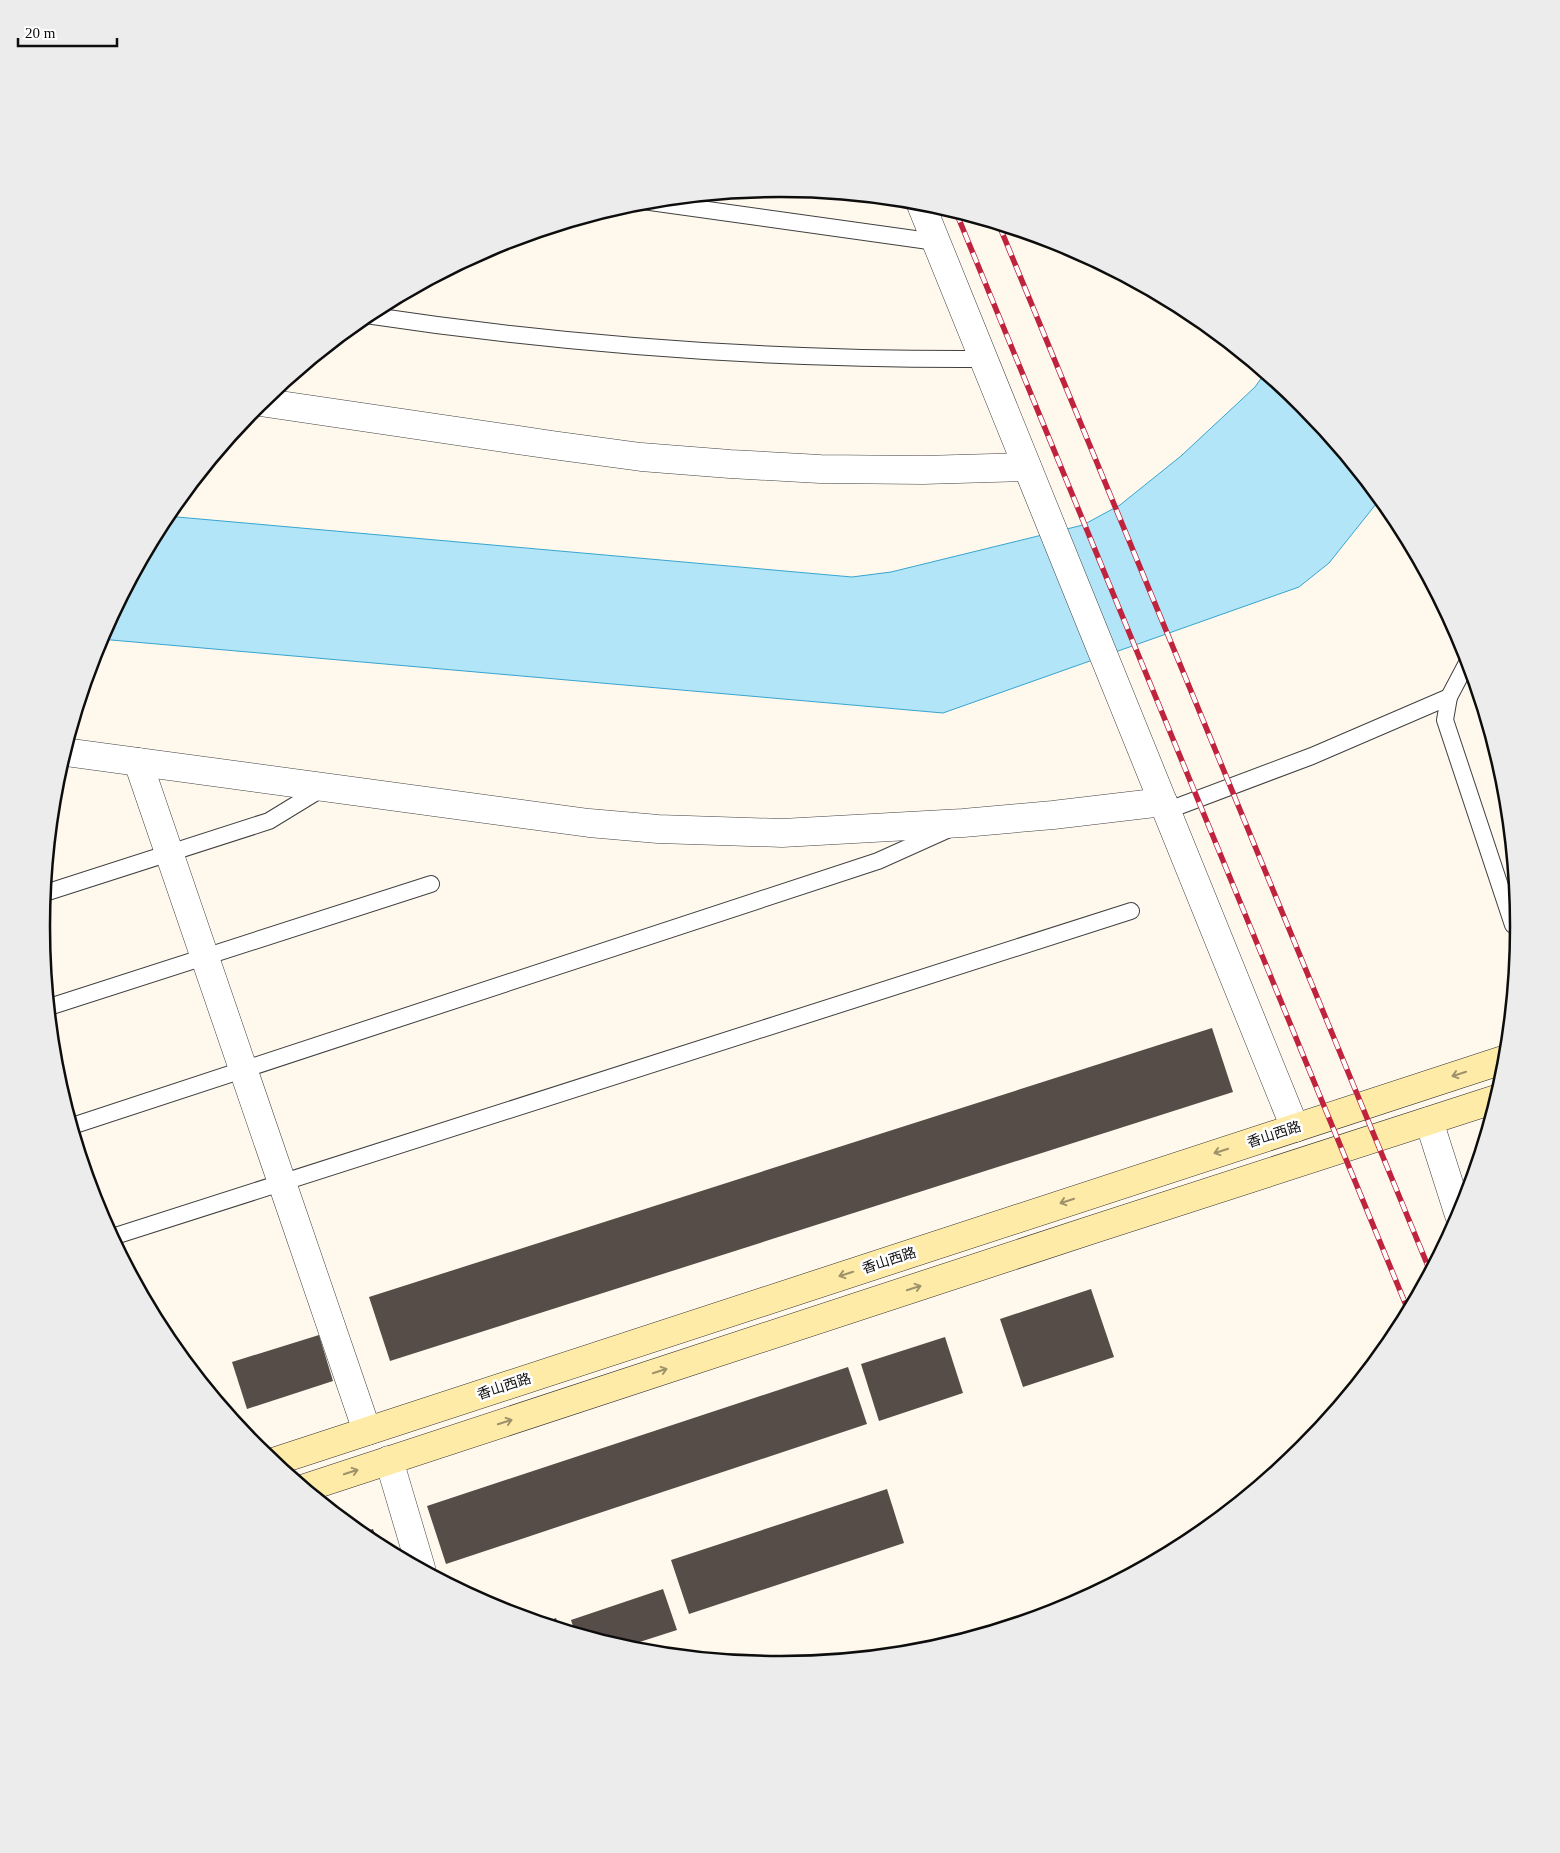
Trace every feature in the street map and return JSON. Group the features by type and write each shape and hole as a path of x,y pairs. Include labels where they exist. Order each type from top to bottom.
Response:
{"main road":[{"name":"香山西路","path":"282,1459 1497,1062"},
{"path":"312,1486 1488,1102"}],"street":[{"path":"924,211 1294,1128"},
{"path":"271,404 642,457 720,464 820,469 914,470 1031,477"},
{"path":"71,753 589,823 658,830 782,833 963,823 1164,807"},
{"path":"138,762 206,956 367,1431"},
{"path":"1429,1121 1456,1202"},
{"path":"389,1460 419,1561"}],"lane":[{"path":"672,205 936,242"},
{"path":"379,317 438,326 563,340 688,351 813,357 983,359"},
{"path":"1463,670 1449,696 1445,720 1510,914"},
{"path":"1164,807 1312,756 1449,696"},
{"path":"52,891 269,821 325,786"},
{"path":"78,1124 878,861 963,823"},
{"path":"55,1004 431,884"},
{"path":"119,1235 1131,911"}],"water":[{"path":"1261,378 1296,410 1329,445 1375,505 1329,563 1299,587 943,713 109,640 125,604 148,561 176,517 852,577 891,572 1083,525 1120,505 1181,456 1255,387"}],"building":[{"path":"1212,1028 1233,1092 390,1361 369,1297"},
{"path":"1091,1289 1114,1357 1023,1387 1000,1319"},
{"path":"319,1335 333,1381 247,1409 232,1362"},
{"path":"945,1337 963,1393 879,1421 861,1364"},
{"path":"848,1367 867,1424 446,1564 427,1506"},
{"path":"887,1489 904,1543 689,1614 671,1560"},
{"path":"663,1589 677,1630 639,1642 573,1627 571,1620"}],"railway":[{"path":"959,219 1405,1303"},
{"path":"1001,231 1427,1264"}]}
